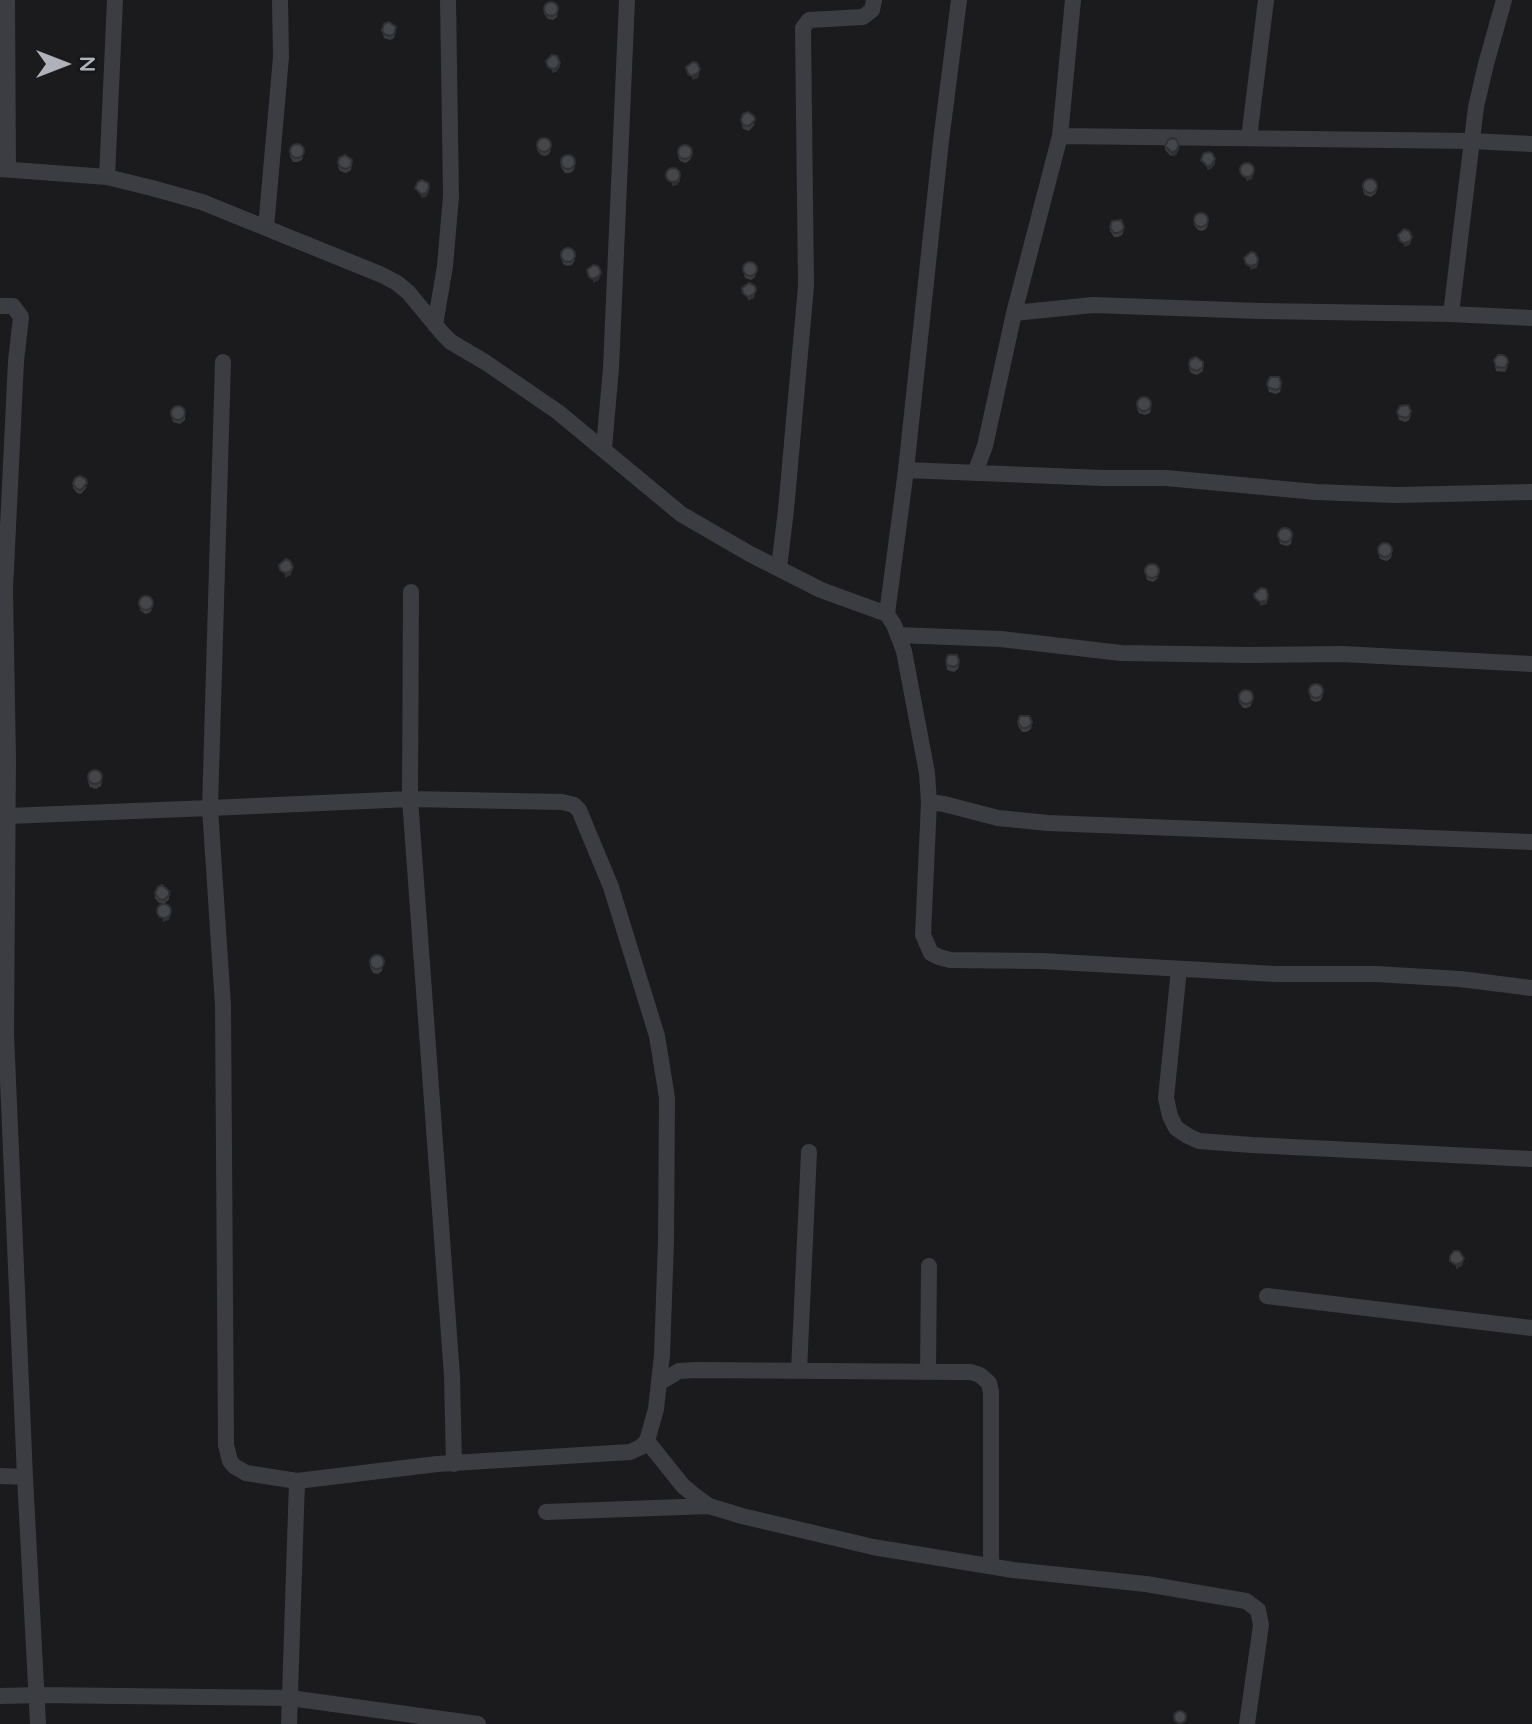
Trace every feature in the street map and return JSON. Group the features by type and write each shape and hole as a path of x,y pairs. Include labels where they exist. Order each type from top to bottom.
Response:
{"street":[{"path":"7,0 4,169 107,177 202,202 397,283 451,342 546,403 681,514 821,590 887,614"},
{"path":"107,177 115,0"},
{"path":"266,228 281,57 280,0"},
{"path":"435,325 445,266 451,196 448,0"},
{"path":"604,448 613,339 627,0"},
{"path":"779,568 806,286 803,28 809,20 863,17 872,10 874,0"},
{"path":"959,0 887,614 904,651 927,773 929,802 923,935 931,953 950,960 1041,961 1275,974 1376,974 1460,979 1532,988"},
{"path":"975,473 985,446 1014,313 1060,136 1073,0"},
{"path":"1249,138 1266,0"},
{"path":"1451,314 1479,92 1504,0"},
{"path":"1060,136 1532,144"},
{"path":"1014,313 1093,305 1532,318"},
{"path":"0,306 13,306 21,317 2,589 8,816 3,1034 38,1724"},
{"path":"8,816 210,808 410,799 562,802 574,805 584,817 611,887 657,1036 664,1071 667,1098 666,1241 662,1355 656,1409 647,1441 630,1452 421,1466 297,1481 246,1473 230,1461 226,1445 223,1005 210,808 223,362"},
{"path":"906,470 1166,478 1316,492 1396,495 1532,492"},
{"path":"411,592 410,799 451,1360 454,1464"},
{"path":"898,635 1001,639 1121,653 1342,654 1532,664"},
{"path":"929,802 998,818 1048,823 1532,842"},
{"path":"1179,969 1166,1098 1176,1128 1188,1136 1199,1141 1239,1144 1532,1159"},
{"path":"799,1371 809,1152"},
{"path":"928,1372 929,1266"},
{"path":"1267,1296 1532,1328"},
{"path":"659,1383 670,1375 688,1371 971,1372 980,1375 989,1383 991,1392 991,1566"},
{"path":"647,1441 683,1486 709,1506"},
{"path":"0,1476 25,1477"},
{"path":"289,1724 297,1481"},
{"path":"546,1512 709,1506 873,1547 991,1566 1146,1584 1246,1601 1258,1610 1261,1625 1247,1724"},
{"path":"0,1696 290,1698 478,1724"}],"building":[{"path":"551,2 558,9 551,16 544,9"},
{"path":"389,22 396,27 390,36 382,30 384,24"},
{"path":"552,55 557,56 560,63 552,69 546,61"},
{"path":"693,62 700,69 692,76 686,67"},
{"path":"748,112 755,120 749,126 743,125 741,120 743,114"},
{"path":"544,138 551,145 544,152 537,145"},
{"path":"1172,138 1179,145 1176,151 1171,152 1165,146"},
{"path":"297,144 304,151 297,158 290,151"},
{"path":"685,145 692,152 685,159 678,152"},
{"path":"1208,152 1215,159 1207,166 1201,160 1203,154"},
{"path":"345,155 352,160 351,166 346,169 338,163 339,158"},
{"path":"568,155 575,162 568,169 561,162"},
{"path":"1247,163 1254,170 1247,177 1240,170"},
{"path":"673,168 680,175 673,182 666,175"},
{"path":"1370,179 1377,186 1370,193 1363,186"},
{"path":"422,180 428,183 429,188 421,194 415,188"},
{"path":"1201,213 1208,220 1201,227 1194,220"},
{"path":"1121,220 1122,231 1114,233 1110,227 1112,221"},
{"path":"1404,229 1412,237 1404,243 1398,235"},
{"path":"568,248 575,255 568,262 561,255"},
{"path":"1251,252 1258,259 1257,264 1250,266 1244,258"},
{"path":"750,262 757,269 750,276 743,269"},
{"path":"593,265 598,266 601,272 593,279 587,270"},
{"path":"749,283 756,290 748,297 742,288"},
{"path":"1498,355 1507,358 1505,368 1496,367 1494,360"},
{"path":"1196,357 1203,362 1203,367 1197,371 1189,365 1190,360"},
{"path":"1270,377 1279,377 1280,388 1269,388"},
{"path":"1144,397 1151,404 1144,411 1137,404"},
{"path":"1408,405 1411,411 1409,416 1399,416 1400,406"},
{"path":"178,406 185,413 178,420 171,413"},
{"path":"80,476 87,483 81,490 73,484 75,478"},
{"path":"1285,528 1292,535 1285,542 1278,535"},
{"path":"1385,543 1392,550 1385,557 1378,550"},
{"path":"286,559 293,567 285,573 279,565"},
{"path":"1152,564 1159,571 1152,578 1145,571"},
{"path":"1261,588 1266,589 1268,595 1267,600 1260,602 1254,594"},
{"path":"146,596 153,603 146,610 139,603"},
{"path":"948,655 957,655 958,665 947,665"},
{"path":"1316,684 1323,691 1316,698 1309,691"},
{"path":"1246,690 1253,697 1246,704 1239,697"},
{"path":"1020,716 1029,716 1030,726 1022,728 1018,722"},
{"path":"95,770 102,777 95,784 88,777"},
{"path":"162,885 169,891 164,900 155,893"},
{"path":"164,904 171,911 164,918 157,911"},
{"path":"377,955 384,962 377,969 370,962"},
{"path":"1454,1251 1459,1251 1464,1258 1456,1265 1450,1261"},
{"path":"1175,1712 1185,1712 1185,1722 1175,1722"}]}
